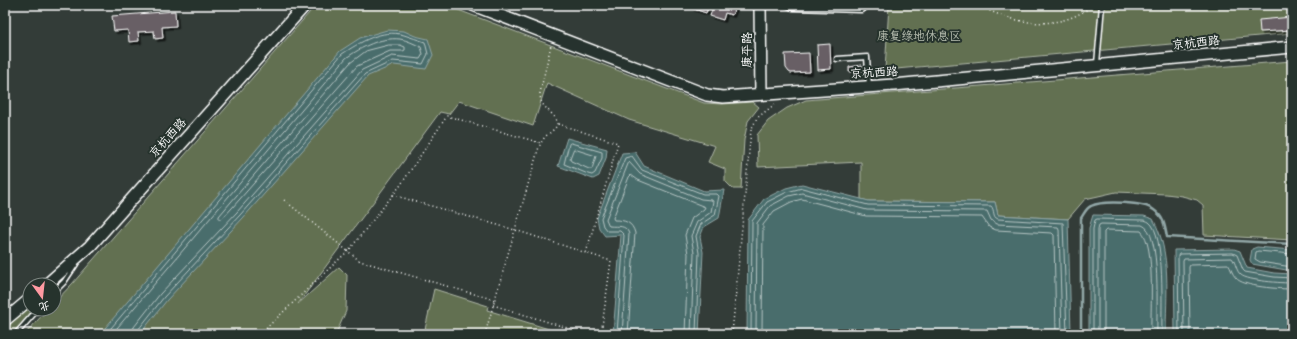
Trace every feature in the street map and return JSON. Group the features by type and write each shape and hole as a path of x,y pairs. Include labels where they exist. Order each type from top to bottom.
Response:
{"street":[{"name":"京杭西路","path":"55,277 90,246 305,5"},
{"name":"京杭西路","path":"473,5 707,95 723,96 894,85 1292,47"},
{"name":"康平路","path":"760,5 761,94"},
{"path":"5,320 22,306"}],"lane":[{"path":"787,5 793,8 861,10 869,5"},
{"path":"1097,66 1102,5"},
{"path":"837,59 867,57 869,86"},
{"path":"62,284 90,246"},
{"path":"16,334 31,317"}],"path":[{"path":"31,5 39,7 66,5"},
{"path":"979,5 1000,15 1022,22 1048,23 1068,19 1095,5"},
{"path":"553,36 540,93 540,101 556,118 558,124"},
{"path":"732,334 751,130 757,118 768,111 789,92"},
{"path":"260,334 348,251 393,195 447,116 540,143"},
{"path":"485,334 540,143 556,128 558,124"},
{"path":"558,124 618,143 585,253"},
{"path":"393,195 514,230 611,261 602,334"},
{"path":"284,200 360,261 495,300"},
{"path":"493,305 587,334"}],"green space":[{"path":"316,5 445,5 704,103 722,104 753,102 759,107 748,121 744,140 741,189 733,189 725,181 725,169 708,162 715,146 629,120 547,83 533,126 459,101 449,114 440,112 298,304 339,267 347,275 346,311 336,334 25,334 41,317 62,317 62,295"},
{"name":"康复绿地休息区","path":"889,5 1292,5 1292,33 885,70"},
{"path":"1292,61 1292,240 1204,235 1203,205 1197,200 1182,196 1116,192 1085,199 1068,219 998,215 995,202 868,201 861,199 861,162 758,167 757,135 768,121 787,108 806,100"},
{"path":"434,289 488,306 487,310 565,334 424,334"},
{"path":"22,312 22,317 28,317 12,334 5,334 5,326"}],"water":[{"path":"387,30 404,31 415,36 428,39 433,55 426,69 394,65 368,76 243,218 167,300 140,334 100,334 340,51 360,38"},
{"path":"567,138 607,149 606,158 599,176 593,179 558,166"},
{"path":"635,152 644,166 704,191 724,190 719,218 704,227 700,237 703,252 699,334 613,334 621,235 605,236 599,228 597,218 622,153"},
{"path":"802,184 869,201 995,202 998,215 1068,219 1071,334 747,334 748,220 764,199 786,188"},
{"path":"1093,215 1144,216 1153,219 1163,246 1167,275 1166,334 1089,334 1089,228"},
{"path":"1257,247 1292,250 1292,271 1252,264 1250,260 1252,249"},
{"path":"1234,249 1240,251 1247,268 1274,273 1292,274 1292,334 1175,334 1174,250"}],"building":[{"path":"692,5 736,5 732,15 725,13 723,20 710,16 713,7 709,6 706,13 691,8"},
{"path":"175,11 176,26 162,27 163,38 155,39 154,31 138,32 139,41 129,42 128,30 114,31 112,16"},
{"path":"1292,17 1292,30 1260,32 1259,20"},
{"path":"830,44 831,69 818,70 817,45"},
{"path":"809,53 810,72 789,72 786,68 785,54"},
{"path":"862,65 863,71 849,72 849,67"}],"waterway":[{"path":"1081,334 1081,218 1086,210 1091,206 1104,203 1123,203 1149,207 1162,219 1165,225 1167,237 1292,244"}]}
